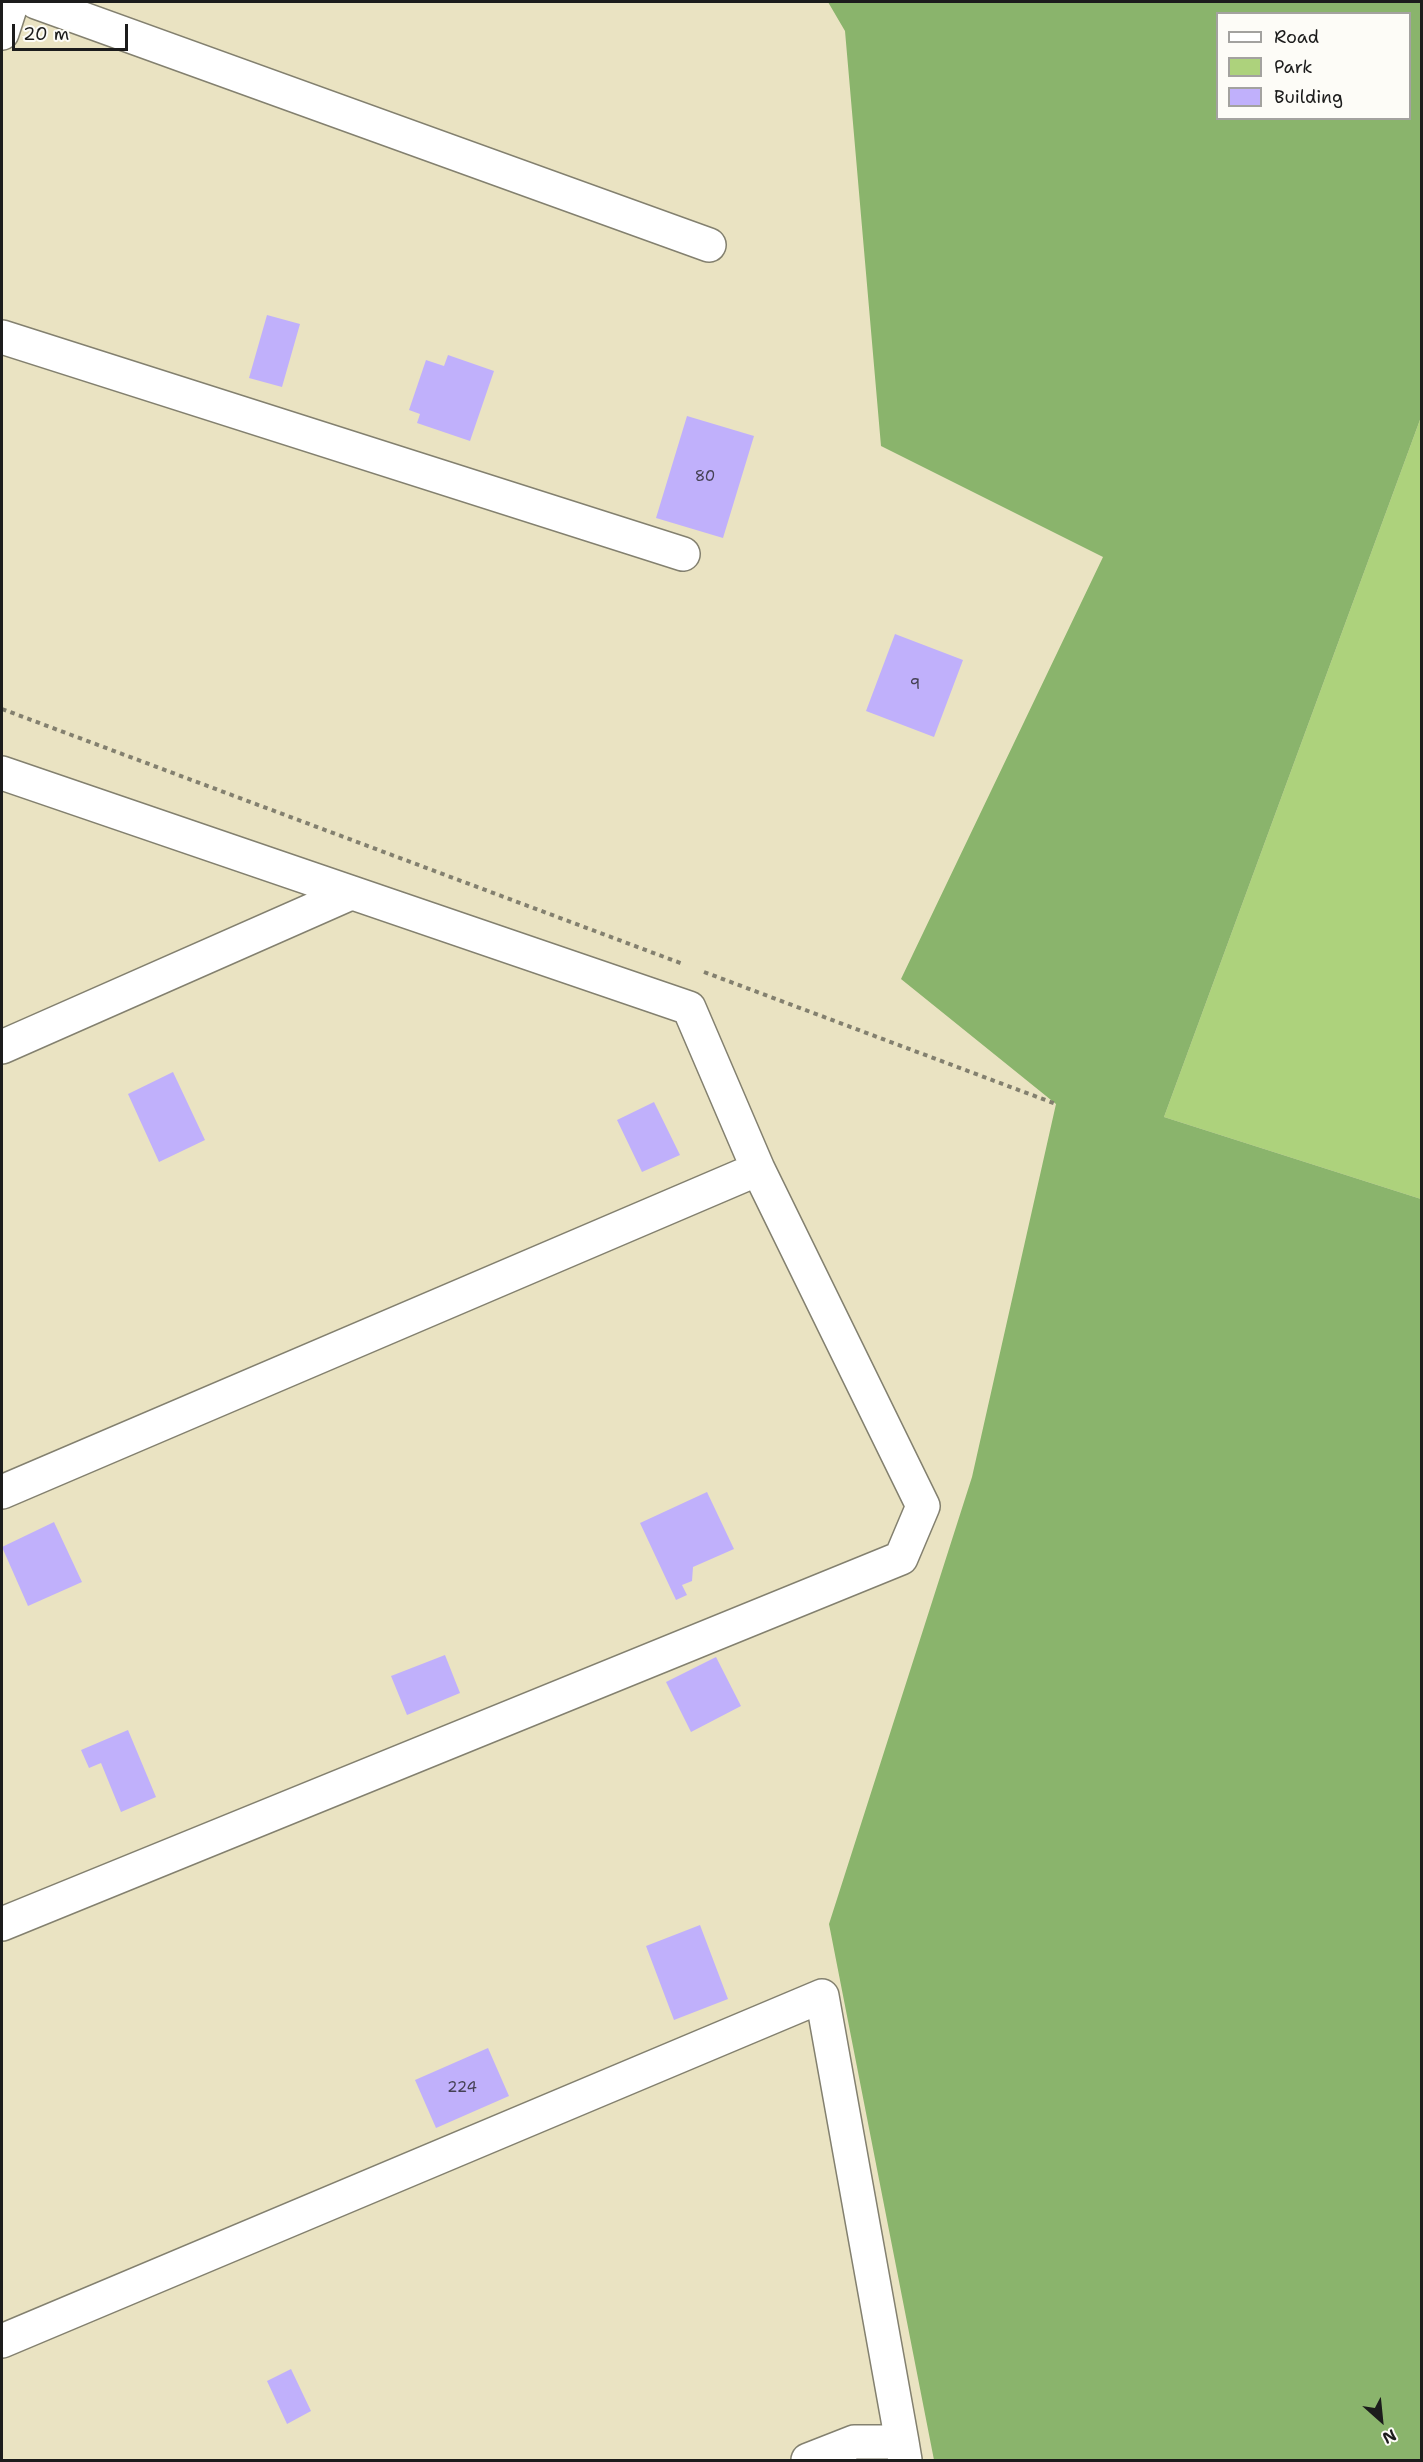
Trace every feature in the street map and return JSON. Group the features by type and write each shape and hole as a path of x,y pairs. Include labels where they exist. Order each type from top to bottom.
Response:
{"street":[{"path":"2,33 12,2"},
{"path":"36,2 709,245"},
{"path":"2,337 683,554"},
{"path":"2,773 689,1008 758,1169 923,1506 901,1558 2,1924"},
{"path":"2,1047 351,893"},
{"path":"2,1492 758,1169"},
{"path":"2,2341 822,1996 904,2451 854,2442 808,2460"}],"path":[{"path":"2,709 686,965"},
{"path":"697,969 1056,1104"}],"green space":[{"path":"828,2 1421,2 1421,417 1164,1117 1421,1199 1421,2460 934,2460 829,1924 972,1477 1056,1104 901,979 1103,557 881,446 845,31"},
{"path":"1421,417 1421,1199 1164,1117"}],"building":[{"path":"267,315 300,324 282,387 249,378"},
{"path":"448,355 494,371 470,441 417,423 420,414 409,410 426,360 444,366"},
{"path":"687,416 754,436 723,538 656,518"},
{"path":"895,634 963,660 934,737 866,711"},
{"path":"173,1072 205,1140 159,1162 128,1094"},
{"path":"654,1102 680,1155 642,1172 617,1120"},
{"path":"707,1492 734,1549 693,1567 692,1581 682,1585 687,1595 676,1600 640,1523"},
{"path":"54,1522 82,1582 28,1606 2,1547"},
{"path":"445,1655 460,1693 407,1715 391,1676"},
{"path":"716,1657 741,1706 691,1732 666,1682"},
{"path":"128,1730 156,1797 121,1812 101,1763 89,1768 81,1750"},
{"path":"700,1925 728,1999 674,2020 646,1946"},
{"path":"488,2048 509,2096 436,2128 415,2080"},
{"path":"291,2369 311,2411 287,2424 267,2381"}]}
